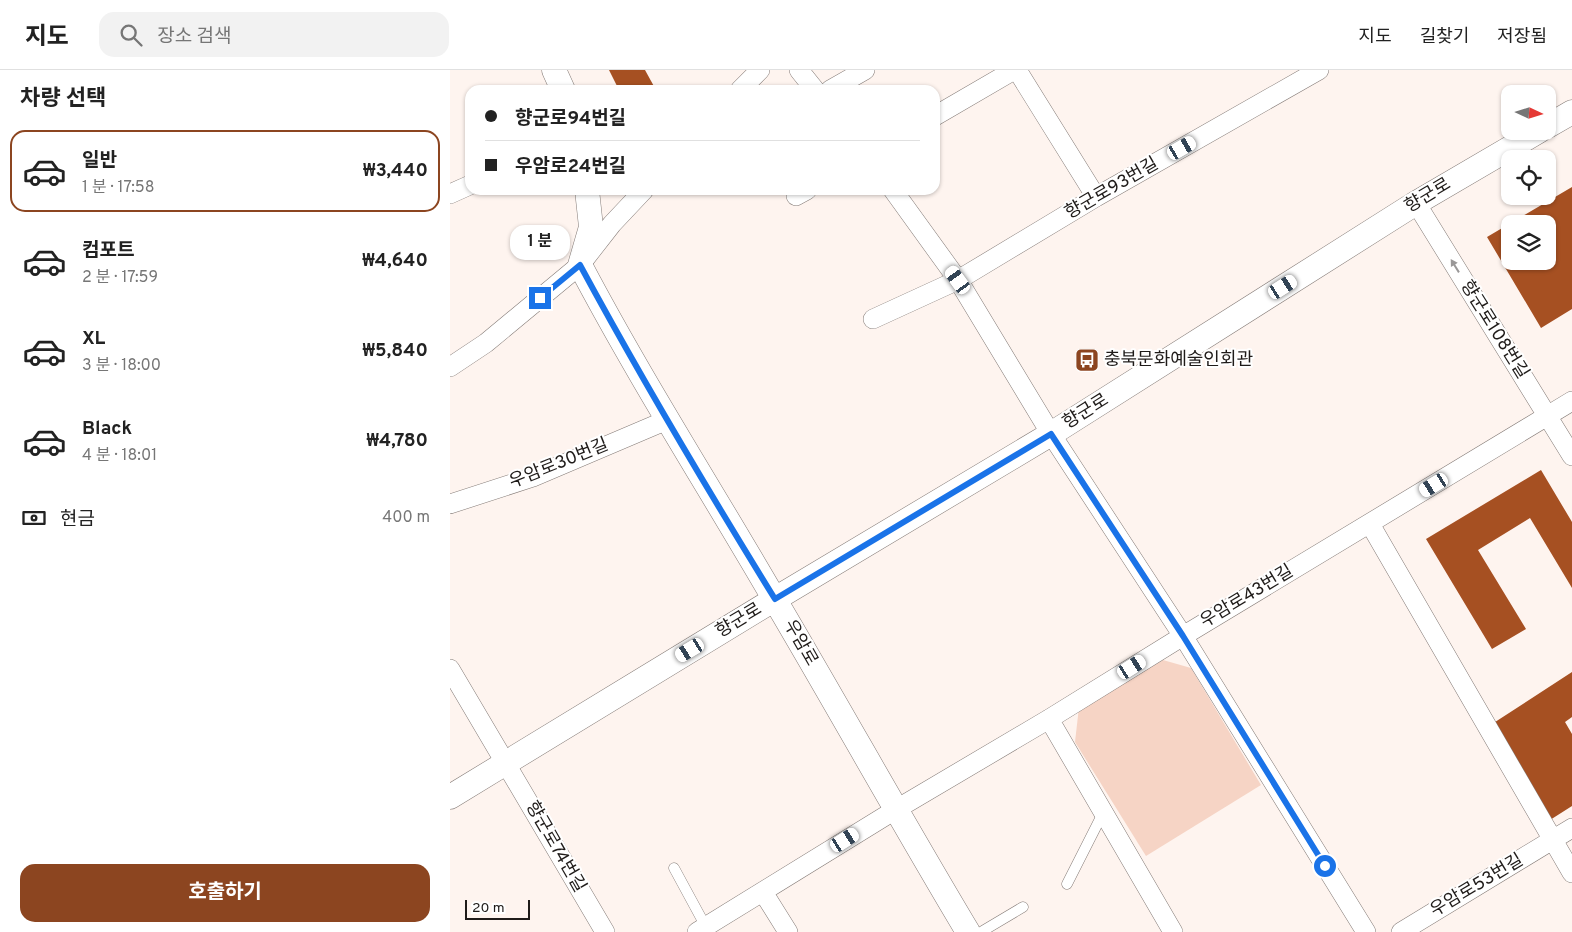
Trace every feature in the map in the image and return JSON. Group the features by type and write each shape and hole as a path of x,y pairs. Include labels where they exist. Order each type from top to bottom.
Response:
{"street":[{"path":"554,70 561,85"},
{"path":"745,85 760,70"},
{"path":"799,70 811,85"},
{"path":"839,85 865,70"},
{"path":"940,113 1015,70 1096,198"},
{"name":"향군로93번길","path":"873,319 958,280 1319,70"},
{"path":"1556,121 1572,112"},
{"name":"향군로","path":"450,797 505,762 1051,434 1416,203 1524,140"},
{"path":"450,194 465,186"},
{"path":"580,265 591,227 588,195"},
{"path":"450,367 486,343 580,265 612,224 639,195"},
{"path":"897,195 958,280 1051,434 1183,636 1366,932"},
{"name":"향군로108번길","path":"1416,203 1572,456"},
{"name":"우암로","path":"580,265 608,318 667,420 775,599 895,810 968,932"},
{"name":"우암로43번길","path":"702,929 895,810 1049,720 1183,636 1572,401"},
{"name":"우암로30번길","path":"450,504 533,478 667,420"},
{"path":"1370,524 1572,873"},
{"name":"향군로74번길","path":"450,669 605,932"},
{"path":"1049,720 1173,932"},
{"name":"우암로53번길","path":"1401,932 1572,828"},
{"path":"763,892 788,932"}],"lane":[{"path":"1067,884 1103,813"},
{"path":"674,868 702,929"},
{"path":"980,932 1023,907"}],"shaded area":[{"path":"1163,660 1191,668 1261,785 1146,856 1075,742 1079,707"}],"building":[{"path":"609,70 645,70 653,85 616,85"},
{"path":"1572,187 1572,309 1541,328 1507,270 1556,270 1556,215 1524,215 1541,205 1556,205 1556,196"},
{"path":"1501,229 1501,261 1487,237"},
{"path":"1541,470 1572,522 1572,588 1530,518 1478,550 1526,629 1492,649 1426,539"},
{"path":"1572,672 1572,717 1565,722 1572,734 1572,806 1550,820 1492,724"}],"place":[{"name":"충북문화예술인회관","path":"1087,360"}],"route":[{"path":"540,298 580,265 608,318 667,420 775,599 1051,434 1183,636 1325,866"}]}
